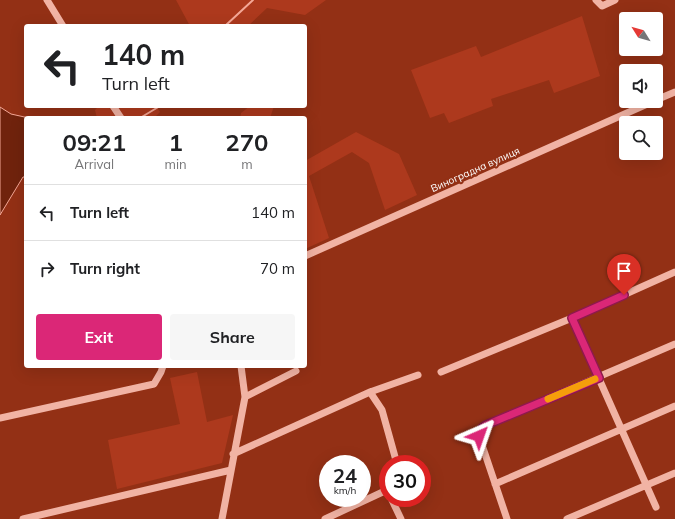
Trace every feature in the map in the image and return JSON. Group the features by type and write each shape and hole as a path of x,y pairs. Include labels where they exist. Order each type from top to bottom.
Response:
{"street":[{"path":"47,0 62,24"},
{"path":"596,0 602,6 615,0"},
{"name":"Виноградна вулиця","path":"663,97 675,92"},
{"name":"Виноградна вулиця","path":"307,255 639,108"},
{"path":"441,372 572,318 675,272"},
{"path":"572,318 656,507"},
{"path":"507,519 479,436 482,428 675,344"},
{"path":"0,418 154,384 162,368"},
{"path":"222,519 245,396 241,368"},
{"path":"245,396 296,371"},
{"path":"234,454 370,392 418,375"},
{"path":"370,392 382,410 394,455"},
{"path":"495,484 675,406"},
{"path":"23,519 231,470"},
{"path":"567,519 675,473"},
{"path":"325,519 379,494"},
{"path":"395,507 401,519"}],"shaded area":[{"path":"176,0 326,0 305,15 267,8 250,24 189,24"},
{"path":"582,16 600,76 554,93 549,80 491,99 493,106 449,123 444,113 430,118 411,70 476,46 481,57"},
{"path":"0,107 11,114 24,117 24,177 0,215"},
{"path":"97,108 110,108 116,116 96,116 95,110"},
{"path":"117,108 157,108 160,112 156,116 123,116"},
{"path":"247,108 273,108 271,116 240,116 241,113"},
{"path":"356,132 399,154 417,195 385,210 369,163 352,152 309,176 329,238 307,248 307,160"},
{"path":"197,372 207,422 233,415 222,463 117,489 108,440 180,424 170,378"}],"waterway":[{"path":"227,24 253,0"},
{"path":"143,116 157,108"}],"slow traffic":[{"path":"548,399 595,379"}],"route":[{"path":"479,436 482,428 486,425 599,378 572,318 624,295"}]}
